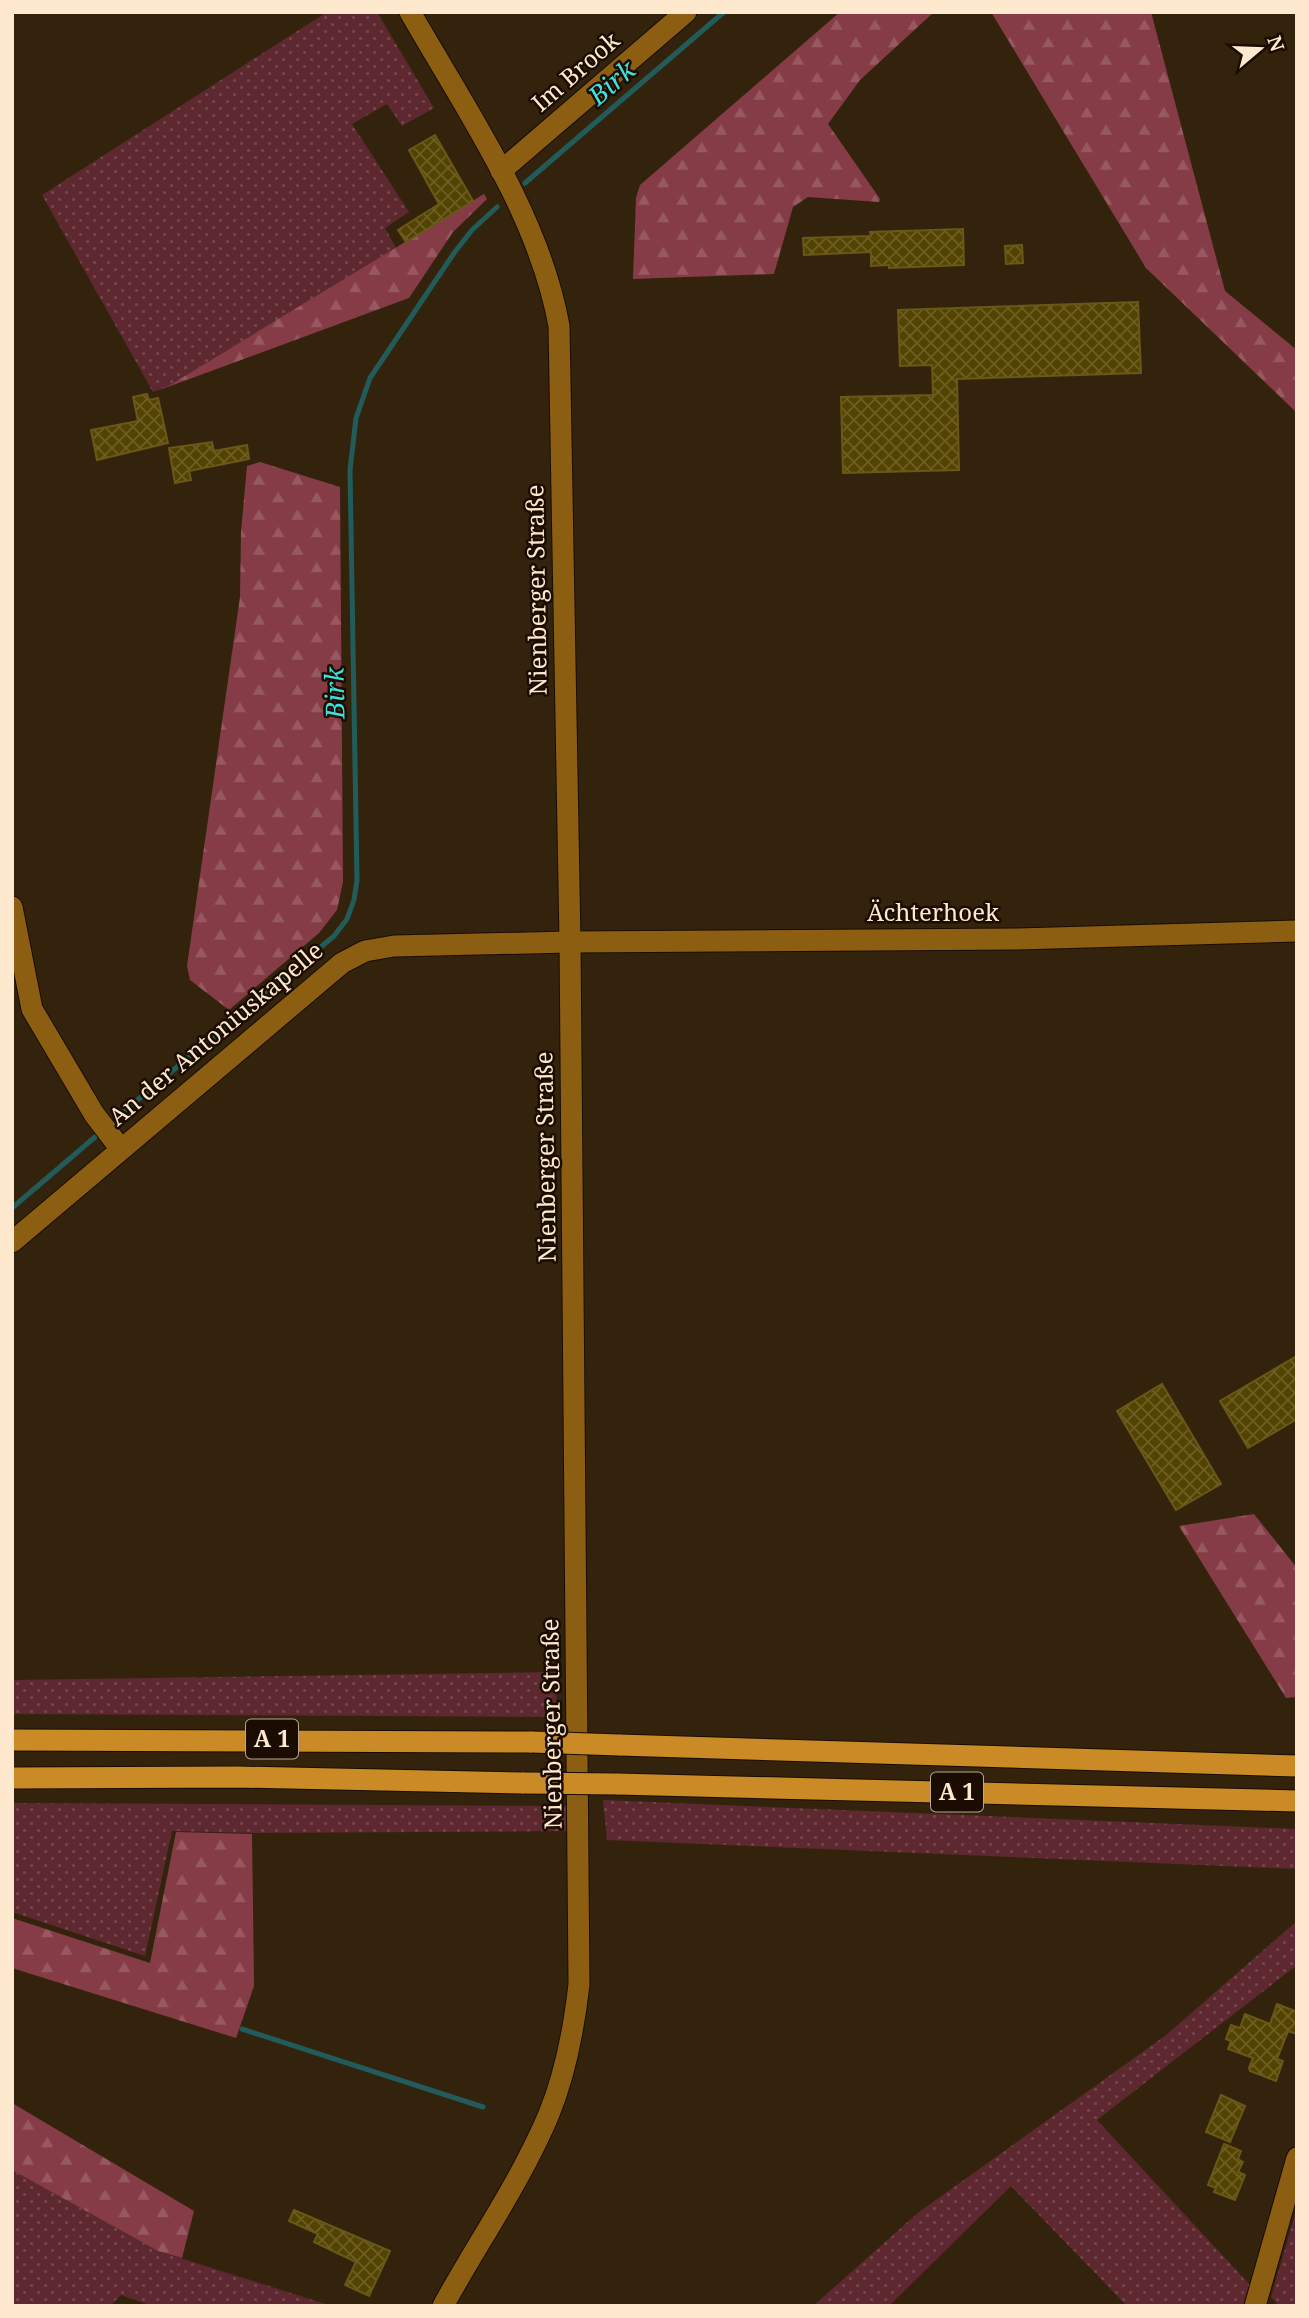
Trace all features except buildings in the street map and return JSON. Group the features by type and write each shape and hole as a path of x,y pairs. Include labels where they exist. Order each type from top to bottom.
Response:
{"highway":[{"name":"A 1","path":"12,1740 532,1742 1297,1766"},
{"name":"A 1","path":"12,1778 239,1777 1297,1801"}],"street":[{"name":"Nienberger Straße","path":"410,12 501,171 536,244 553,292 559,326 570,942 579,1984 569,2049 549,2113 534,2147 443,2306"},
{"name":"Im Brook","path":"501,171 686,12"},
{"path":"12,907 32,1010 94,1114 117,1144"},
{"name":"Ächterhoek","path":"570,942 1018,939 1297,931"},
{"name":"An der Antoniuskapelle","path":"12,1242 117,1144 342,963 365,951 394,946 570,942"},
{"path":"1255,2306 1297,2158"}],"shaded area":[{"path":"327,12 377,12 434,108 402,126 387,104 352,124 409,212 385,228 396,248 165,388 153,392 42,195"},
{"path":"557,1672 556,1717 12,1714 12,1680"},
{"path":"603,1800 1297,1829 1297,1869 607,1840"},
{"path":"12,1803 573,1806 573,1831 172,1831 145,1956 12,1912"},
{"path":"1297,1921 1297,1965 1097,2120 1250,2285 1243,2306 1127,2306 1011,2186 889,2306 813,2306 919,2212 1165,2036"},
{"path":"12,2170 158,2251 332,2306 152,2306 121,2295 110,2306 12,2306"},
{"path":"1297,2208 1297,2306 1279,2306 1271,2297"}],"green space":[{"path":"840,12 934,12 860,80 828,124 880,199 879,202 808,197 793,207 774,274 633,279 636,198 640,185"},
{"path":"991,12 1151,12 1225,291 1297,350 1297,413 1146,268"},
{"path":"484,194 487,199 453,232 409,298 165,388"},
{"path":"260,462 340,487 343,882 337,910 319,933 229,1010 190,980 187,966 240,597 241,532 247,466"},
{"path":"1254,1514 1297,1568 1297,1697 1286,1698 1179,1526"},
{"path":"176,1832 252,1834 254,1986 236,2038 12,1968 12,1918 150,1963"},
{"path":"12,2103 194,2211 182,2258 158,2251 12,2170"}],"waterway":[{"name":"Birk","path":"525,183 724,12"},
{"name":"Birk","path":"117,1117 334,936 347,919 357,880 350,470 356,418 370,378 454,253 472,230 497,207"},
{"name":"Birk","path":"12,1208 95,1137"},
{"path":"242,2029 483,2107"}]}
